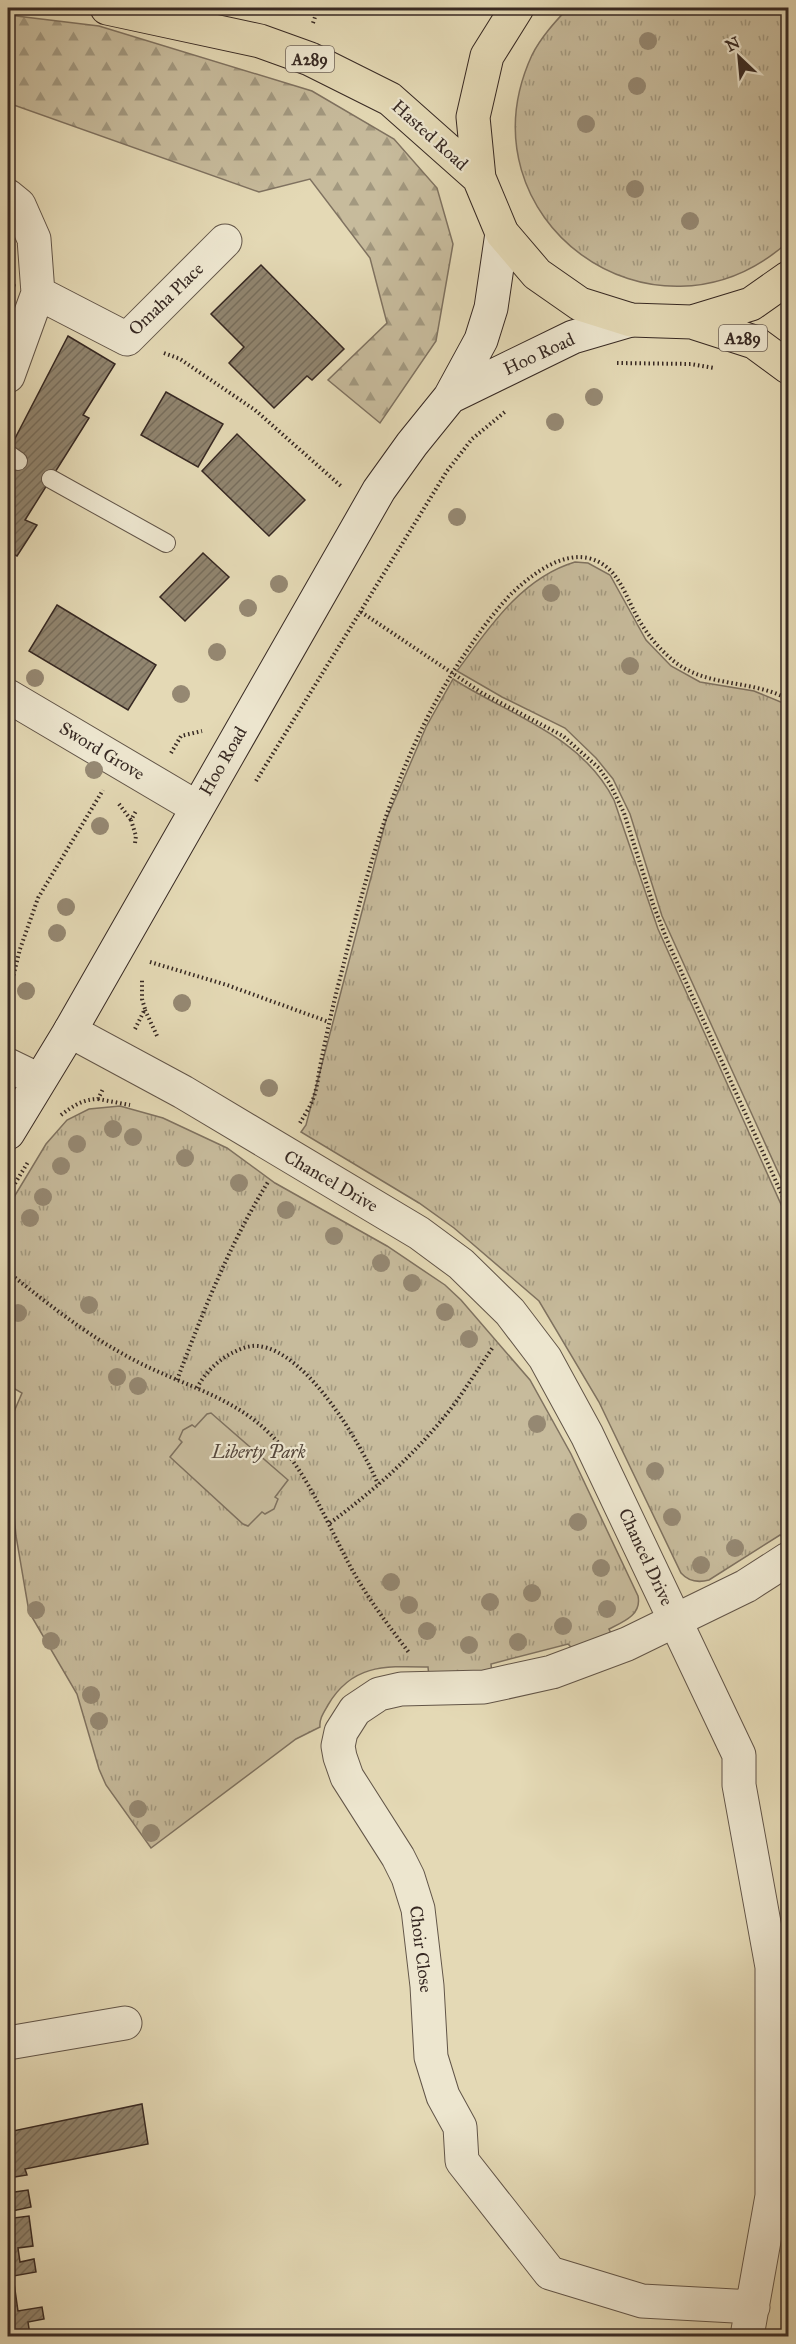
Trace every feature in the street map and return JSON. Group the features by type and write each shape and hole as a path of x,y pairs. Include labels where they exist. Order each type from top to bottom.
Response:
{"main road":[{"name":"Hasted Road","path":"108,8 260,41 302,56 390,99 479,178"},
{"path":"517,8 487,56 473,117 479,178 502,233 537,274 580,304 631,320 692,322 751,304 789,278"},
{"name":"A289","path":"692,322 754,342 789,367"}],"street":[{"path":"8,196 19,205 34,239 38,293 8,375"},
{"name":"Hoo Road","path":"8,1133 70,1030 379,490 412,444 450,398 481,340 491,308 502,233"},
{"name":"Omaha Place","path":"38,293 127,339 225,241"},
{"name":"Hoo Road","path":"450,398 573,337 631,320"},
{"name":"Sword Grove","path":"8,696 196,807"},
{"name":"Chancel Drive","path":"70,1030 121,1057 438,1246 477,1279 520,1323 545,1358 587,1435 739,1755 740,1785 780,1966 772,2196 750,2322"},
{"path":"8,1065 39,1080"},
{"name":"Choir Close","path":"750,2322 642,2301 550,2273 462,2161 460,2127 443,2096 431,2057 427,1986 418,1909 408,1877 398,1857 347,1777 338,1746 345,1724 355,1710 365,1702 386,1692 484,1687 532,1678 627,1644 746,1587 789,1559"},
{"path":"8,2043 125,2023"}],"lane":[{"path":"51,479 166,543"}],"path":[{"path":"302,56 318,8"},
{"path":"127,339 180,359 255,410 347,491"},
{"path":"616,363 692,364 721,369"},
{"path":"250,790 447,471 472,440 514,404"},
{"path":"177,1380 228,1253 285,1154 313,1099 329,1022 378,835 420,732 451,674 491,616 517,589 540,571 572,558 583,557 598,561 614,573 647,633 679,666 699,677 763,688 789,699"},
{"path":"361,612 451,674 563,736 604,775 624,813 652,904 667,940 789,1208"},
{"path":"134,852 136,836 131,820 153,782 181,736 209,728"},
{"path":"8,997 20,949 38,898 120,762"},
{"path":"150,955 146,964 227,985 329,1022"},
{"path":"98,1099 145,1009 142,999 143,973"},
{"path":"55,1120 73,1106 90,1099 137,1107"},
{"path":"8,1195 31,1158"},
{"path":"8,1272 94,1338 138,1362 232,1405 269,1433 294,1464 330,1523 363,1587 395,1634 414,1659 420,1663 419,1689"},
{"path":"330,1523 378,1485 428,1437 454,1405 494,1346 520,1323"},
{"path":"197,1388 209,1372 225,1357 251,1346 270,1350 289,1360 326,1397 355,1436 378,1485"}],"green space":[{"path":"568,8 788,9 788,242 735,275 680,286 628,279 581,255 544,217 521,170 516,115 532,55 553,24"},
{"path":"8,15 99,26 312,91 394,139 437,188 453,244 436,341 380,423 328,380 387,323 370,258 310,179 259,192 8,103"},
{"path":"575,562 588,563 610,575 646,640 671,666 700,682 754,691 788,705 788,1194 662,916 630,814 613,779 596,758 565,728 502,697 457,671 494,622 522,592 538,580"},
{"path":"453,679 521,716 564,743 600,778 614,800 658,929 788,1220 788,1540 780,1535 709,1580 694,1581 681,1573 599,1402 539,1301 454,1228 419,1203 301,1132 306,1125 386,820 426,727"},
{"name":"Liberty Park","path":"120,1106 163,1118 227,1148 275,1183 387,1246 445,1285 461,1300 530,1380 571,1454 638,1596 634,1613 609,1629 613,1638 577,1653 568,1644 491,1664 492,1674 429,1677 428,1667 398,1667 371,1670 359,1675 337,1692 323,1713 320,1727 296,1739 151,1848 106,1785 99,1769 77,1694 29,1612 16,1536 12,1495 10,1421 22,1393 8,1385 8,1207 46,1144 67,1120 89,1109"},
{"path":"211,1413 288,1480 275,1497 278,1499 274,1509 265,1514 262,1512 248,1526 243,1524 170,1457 182,1442 179,1439 183,1430 192,1425 195,1427 207,1414"}],"building":[{"path":"261,265 344,349 312,380 307,376 274,408 229,363 244,347 211,314"},
{"path":"8,272 15,285 8,308"},
{"path":"68,336 115,364 83,415 89,418 25,520 37,525 17,556 8,551 8,480 21,457 9,450"},
{"path":"166,392 223,424 198,467 141,435"},
{"path":"237,434 305,500 269,536 202,471"},
{"path":"203,553 229,577 185,621 160,597"},
{"path":"57,605 156,665 128,710 29,651"},
{"path":"142,2104 148,2144 25,2169 27,2175 8,2178 8,2132"},
{"path":"28,2190 31,2207 12,2211 14,2218 29,2216 33,2246 18,2248 20,2262 34,2259 36,2272 13,2276 18,2311 42,2307 44,2319 28,2322 30,2335 48,2332 49,2336 8,2336 8,2193"}]}
